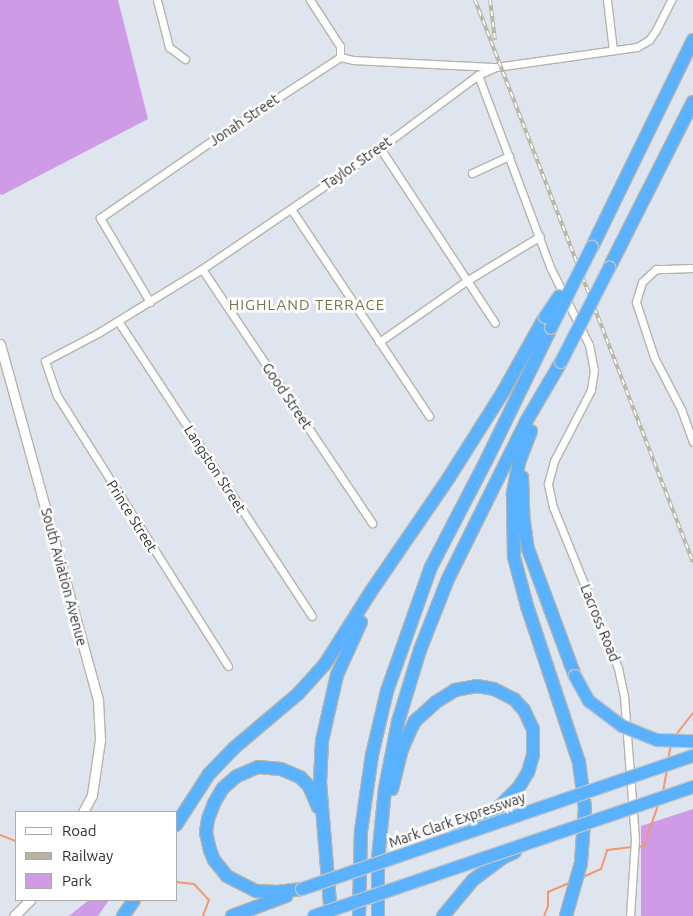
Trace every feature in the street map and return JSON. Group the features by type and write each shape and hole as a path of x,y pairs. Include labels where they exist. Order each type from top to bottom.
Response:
{"highway":[{"path":"178,821 209,774 234,748 298,694 325,664 453,472 548,322 605,224 693,40"},
{"path":"378,916 380,837 384,789 398,722 432,614 527,420 547,389 693,102"},
{"path":"358,916 361,831 372,755 387,691 431,567 487,459 548,322"},
{"path":"547,389 522,474 525,528 528,549 575,676 589,701 622,726 657,740 693,741"},
{"path":"537,418 524,444 519,462 513,494 513,539 518,573 527,606 579,762 585,808 581,863 578,882 566,916"},
{"path":"331,916 324,831 321,753 327,712 344,657 393,560"},
{"path":"380,837 404,742 415,721 451,693 477,686 504,693 524,710 534,737 533,755 524,779 511,797 494,812 441,840"},
{"name":"Mark Clark Expressway","path":"232,916 441,840 693,756"},
{"path":"302,889 256,891 227,876 214,860 206,832 210,811 223,788 238,776 258,767 291,772 309,786 315,795 324,831"},
{"path":"314,916 693,787"},
{"path":"443,916 461,892 486,869 502,858 549,836"},
{"path":"123,916 133,901"}],"street":[{"path":"157,0 170,47 185,59"},
{"path":"310,0 340,46 340,57 353,60 496,67"},
{"path":"607,0 612,50"},
{"name":"Taylor Street","path":"45,361 118,321 202,270 380,148 478,76 496,67 638,46 649,40 671,0"},
{"name":"Jonah Street","path":"150,302 100,218 340,57"},
{"name":"Lacross Road","path":"478,76 540,236 550,267 589,346 594,370 591,390 554,461 548,484 553,507 618,668 624,696 636,839 630,916"},
{"path":"380,148 495,323"},
{"path":"472,173 509,156"},
{"path":"291,209 428,416"},
{"path":"379,342 468,280 540,236"},
{"path":"693,268 656,269 642,282 636,302 654,357 681,409 693,442"},
{"name":"Good Street","path":"202,270 372,523"},
{"name":"Langston Street","path":"118,321 312,616"},
{"name":"South Aviation Avenue","path":"0,344 98,701 100,740 92,795 84,811"},
{"name":"Prince Street","path":"45,361 57,396 228,666"},
{"path":"14,916 29,901"}],"green space":[{"path":"0,0 118,0 148,119 2,195 0,194"},
{"path":"693,809 693,916 641,916 641,826"},
{"path":"88,901 108,901 98,916 69,916"}],"waterway":[{"path":"675,736 693,713"},
{"path":"668,760 671,745"},
{"path":"663,792 667,769"},
{"path":"637,847 644,846 658,805"},
{"path":"0,835 15,841"},
{"path":"583,877 601,869 607,850 632,847"},
{"path":"178,882 194,884 209,900 203,916"},
{"path":"544,916 548,906 548,892 569,883"}],"railway":[{"path":"475,0 693,562"},
{"path":"490,0 495,40"}],"district":[{"name":"HIGHLAND TERRACE","path":"307,305"}]}
